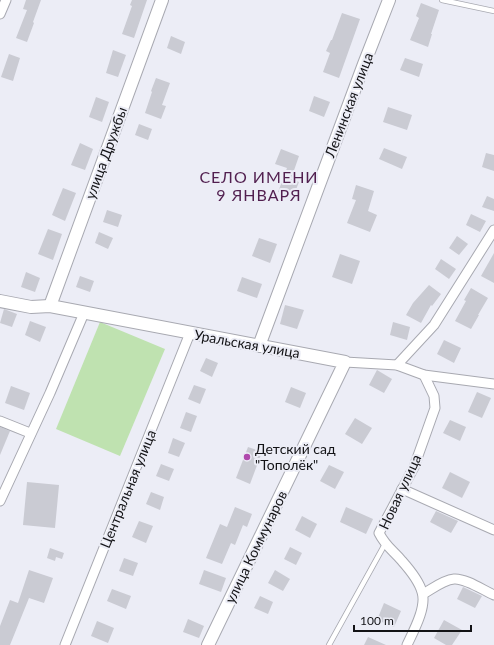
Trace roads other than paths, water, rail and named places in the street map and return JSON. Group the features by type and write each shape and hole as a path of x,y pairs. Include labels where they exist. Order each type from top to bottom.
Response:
{"street":[{"path":"0,14 6,0"},
{"name":"улица Дружбы","path":"50,306 162,0"},
{"name":"Ленинская улица","path":"259,346 389,0"},
{"path":"397,365 434,325 494,230"},
{"name":"Уральская улица","path":"0,300 16,305 31,307 50,306 345,362 397,365 424,375 494,384"},
{"path":"0,501 30,433 50,393 84,313"},
{"name":"Центральная улица","path":"65,645 190,333"},
{"name":"улица Коммунаров","path":"208,645 345,362"},
{"name":"Новая улица","path":"423,594 417,581 406,566 385,544 379,533 414,467 435,408 434,396 424,375"},
{"path":"0,421 30,433"},
{"path":"402,489 494,530"},
{"path":"407,645 416,626 422,605 423,594 441,583 453,579 462,580 494,595"}],"lane":[{"path":"442,0 494,11"},
{"path":"329,645 385,544"}],"place":[{"name":"Детский сад \"Тополёк\"","path":"247,457"}],"district":[{"name":"СЕЛО ИМЕНИ 9 ЯНВАРЯ","path":"259,186"}]}
